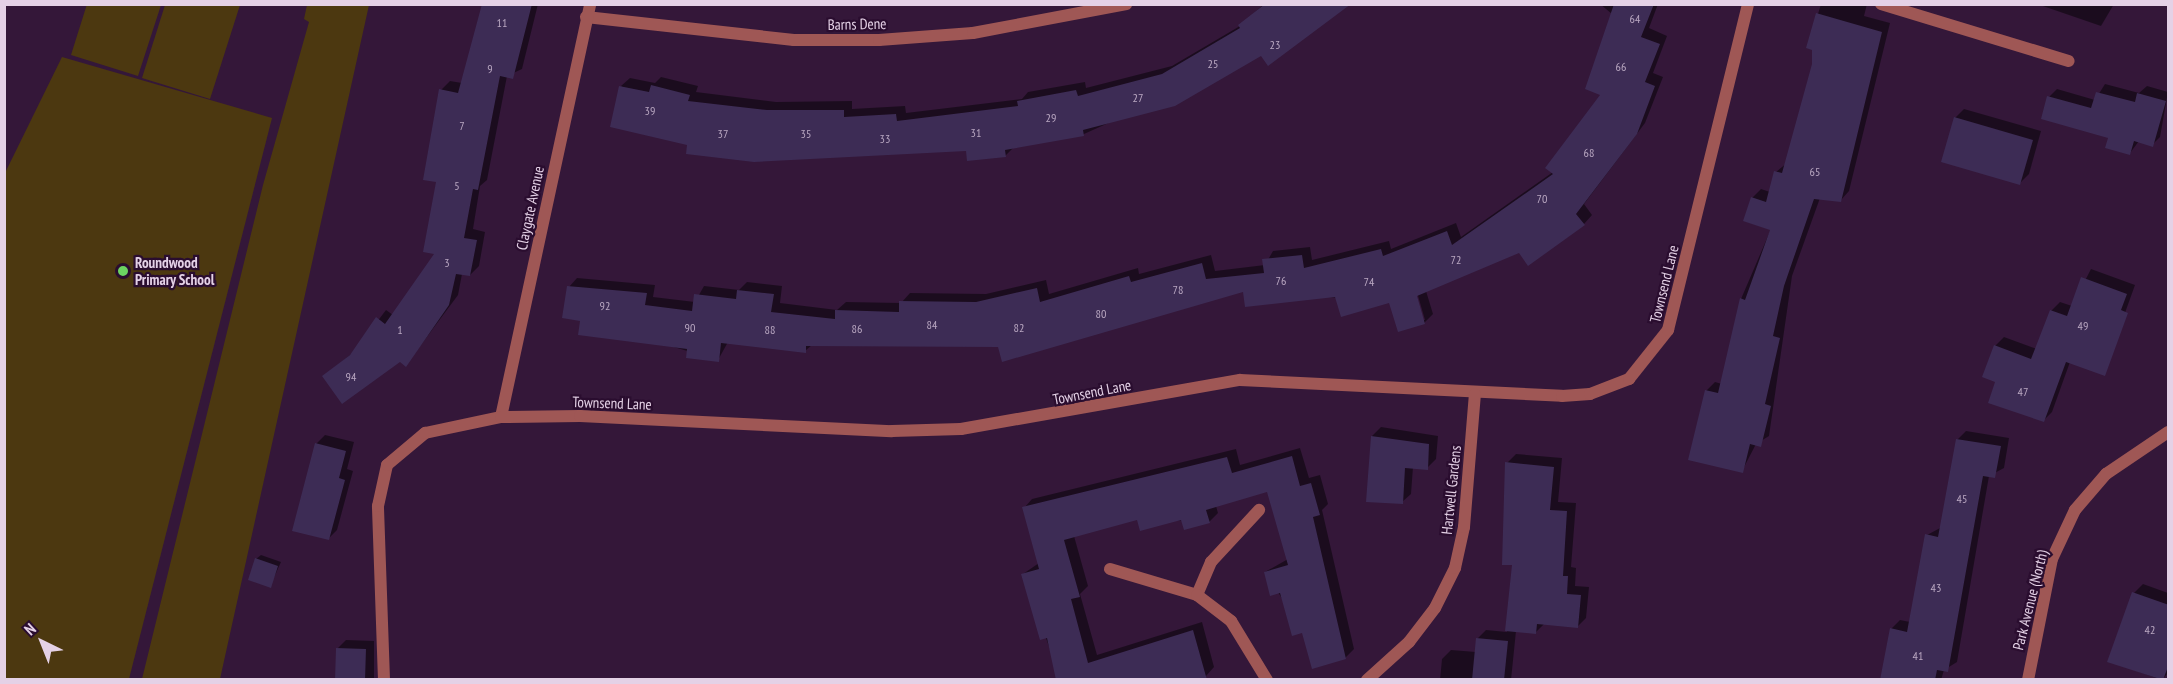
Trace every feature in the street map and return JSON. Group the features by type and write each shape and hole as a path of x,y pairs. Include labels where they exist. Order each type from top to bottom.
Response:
{"street":[{"name":"Claygate Avenue","path":"501,417 590,4"},
{"name":"Barns Dene","path":"586,17 794,40 879,40 973,33 1126,4"},
{"name":"Townsend Lane","path":"384,680 378,506 387,465 425,433 501,417 892,431 1025,420 1240,380 1474,394 1590,394 1629,379 1658,348 1668,330 1748,4"},
{"path":"1881,4 2069,61"},
{"name":"Hartwell Gardens","path":"1367,680 1383,675 1435,608 1455,568 1464,527 1474,394"},
{"name":"Park Avenue (North)","path":"2028,680 2052,559 2075,510 2106,474 2169,432"},
{"path":"1197,595 1211,562 1259,510"},
{"path":"1110,569 1197,595 1231,621 1267,680"}],"shaded area":[{"path":"87,4 161,5 138,76 71,55"},
{"path":"165,5 240,5 210,99 142,78"},
{"path":"307,5 369,5 220,679 142,679 263,185 309,22 304,19"},
{"name":"Roundwood Primary School","path":"62,57 272,118 129,679 5,679 5,173"}],"building":[{"path":"482,4 532,4 513,79 500,76 478,190 473,189 464,238 477,240 470,276 456,274 449,305 406,367 400,362 342,404 322,376 350,355 376,317 385,324 434,254 423,252 436,182 423,180 439,89 458,93"},
{"path":"1265,4 1351,4 1268,66 1261,56 1175,106 1083,130 1084,136 1005,150 1006,157 967,161 966,151 754,162 686,154 687,145 610,127 619,86 649,92 651,85 690,95 688,101 767,110 844,110 844,117 896,114 897,121 1018,106 1017,101 1076,90 1078,96 1162,74 1240,28 1238,25"},
{"path":"1614,4 1654,4 1641,37 1660,44 1645,82 1655,86 1637,134 1576,214 1585,225 1528,266 1519,253 1417,296 1425,324 1398,332 1389,303 1341,317 1335,297 1245,307 1243,292 1002,362 998,347 806,346 806,353 721,343 719,362 686,358 687,349 578,335 580,321 562,318 567,286 647,293 645,305 692,311 694,294 736,299 737,290 774,294 771,312 835,319 835,310 899,312 899,301 976,302 1037,288 1040,302 1129,276 1131,282 1202,263 1206,279 1264,273 1262,259 1302,255 1304,268 1381,249 1383,256 1447,231 1452,245 1553,174 1545,168 1600,95 1585,89"},
{"path":"1816,13 1882,32 1841,202 1814,199 1784,286 1773,336 1780,338 1765,404 1771,406 1761,447 1750,444 1743,473 1688,460 1705,390 1718,393 1740,298 1745,300 1770,230 1743,221 1751,197 1766,202 1774,171 1782,173 1812,64 1812,50 1806,48"},
{"path":"2096,92 2135,102 2137,93 2166,101 2153,147 2134,141 2130,155 2105,148 2108,138 2041,119 2047,96 2091,108"},
{"path":"1954,117 2033,140 2020,185 1941,162"},
{"path":"2081,277 2127,294 2121,310 2128,313 2105,376 2066,362 2044,422 1988,403 1995,382 1982,377 1994,345 2031,359 2050,310 2067,316"},
{"path":"1371,436 1429,444 1428,470 1405,468 1403,504 1366,502"},
{"path":"1956,439 2001,446 1995,478 1983,476 1948,672 1937,670 1935,680 1880,680 1890,628 1907,632 1925,534 1938,537"},
{"path":"315,443 346,451 339,478 345,480 329,540 292,531"},
{"path":"1292,456 1300,486 1311,483 1320,515 1313,517 1346,659 1312,669 1302,633 1292,636 1280,593 1270,596 1264,572 1288,565 1267,492 1206,510 1210,523 1184,530 1181,520 1140,531 1137,520 1064,540 1080,597 1071,599 1088,663 1193,630 1207,680 1056,680 1047,638 1040,640 1021,574 1039,569 1022,507 1227,457 1232,473"},
{"path":"1505,462 1554,467 1550,510 1567,511 1563,576 1568,576 1567,594 1581,595 1578,628 1537,624 1536,634 1505,631 1512,565 1502,565"},
{"path":"255,558 278,566 271,588 248,580"},
{"path":"2132,592 2169,605 2169,664 2163,680 2107,662"},
{"path":"1476,638 1508,641 1504,680 1472,680"},
{"path":"336,648 366,649 365,680 335,680"}],"place":[{"name":"Roundwood Primary School","path":"123,271"}]}
